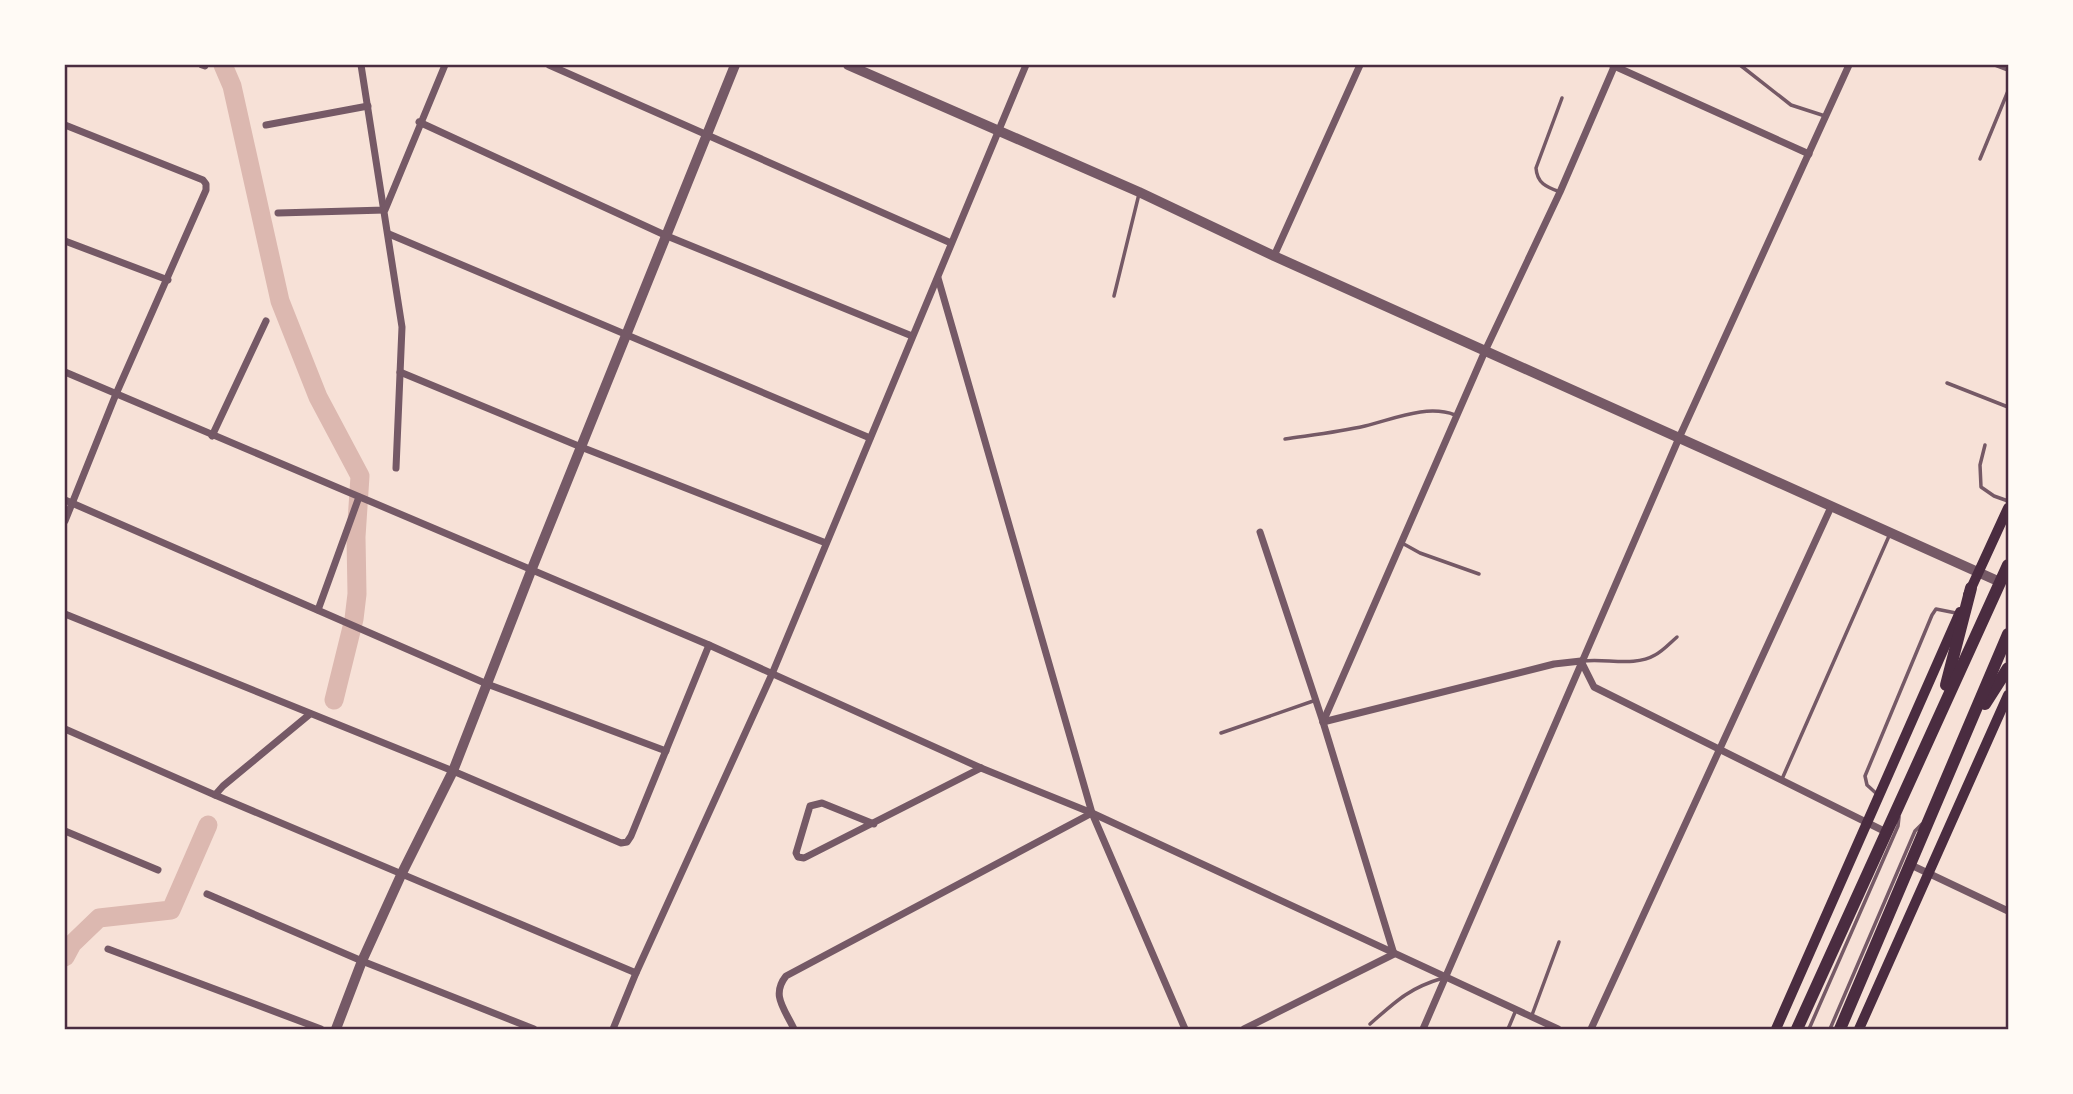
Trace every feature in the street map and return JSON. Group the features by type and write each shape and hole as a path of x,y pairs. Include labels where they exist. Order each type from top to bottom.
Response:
{"main road":[{"path":"1776,1029 2008,508"},
{"path":"1797,1029 2008,565"},
{"path":"1938,715 1971,588"},
{"path":"1840,1029 2008,634"},
{"path":"1968,731 2008,668"},
{"path":"1859,1029 2008,695"}],"street":[{"path":"361,65 402,327 396,468"},
{"path":"385,210 419,122 445,65"},
{"path":"549,65 951,243"},
{"path":"335,1029 402,873 453,772 735,65"},
{"path":"848,65 1139,192 1274,256 2000,582"},
{"path":"613,1029 772,674 1026,65"},
{"path":"1274,256 1360,65"},
{"path":"1423,1029 1679,438 1849,65"},
{"path":"1323,722 1485,351 1560,192 1612,66 1809,154"},
{"path":"266,125 368,106"},
{"path":"419,122 667,236 912,336"},
{"path":"65,125 203,180 206,184 206,190 116,394 65,521"},
{"path":"278,214 385,210"},
{"path":"389,234 870,438"},
{"path":"65,241 168,280"},
{"path":"938,278 1092,813 1185,1029"},
{"path":"212,436 265,321"},
{"path":"65,372 709,645 981,768 1092,813 1558,1029"},
{"path":"400,372 581,447 826,543"},
{"path":"318,610 359,497"},
{"path":"65,499 487,684 666,751"},
{"path":"1591,1029 1831,507"},
{"path":"1260,532 1323,722 1394,954"},
{"path":"65,614 621,843 627,842 631,836 709,645"},
{"path":"1323,722 1554,664 1581,661"},
{"path":"1581,661 1594,687 1886,832"},
{"path":"215,795 310,714"},
{"path":"65,729 636,973"},
{"path":"874,824 822,803 813,804 810,806 796,853 798,857 804,858 874,824 981,768"},
{"path":"794,1029 778,994 779,986 786,975 1092,813"},
{"path":"65,831 158,870"},
{"path":"1911,865 2008,911"},
{"path":"207,894 362,961 534,1029"},
{"path":"108,949 321,1029"},
{"path":"1244,1029 1394,954"}],"lane":[{"path":"1740,65 1791,105 1825,116"},
{"path":"1995,65 2008,70"},
{"path":"1980,159 2008,91"},
{"path":"1560,192 1541,182 1536,168 1562,98"},
{"path":"1114,296 1139,192"},
{"path":"2008,324 2008,332"},
{"path":"1947,383 2008,407"},
{"path":"1284,439 1332,433 1407,415 1444,411 1457,416"},
{"path":"1985,445 1980,465 1980,487 2008,501"},
{"path":"1782,780 1890,534"},
{"path":"1402,543 1420,553 1479,573"},
{"path":"1879,797 1867,785 1865,776 1932,615 1936,609 1959,614"},
{"path":"1581,661 1631,661 1654,656 1677,637"},
{"path":"1221,733 1315,700"},
{"path":"1809,1029 1898,826 1902,798"},
{"path":"1830,1029 1915,831 1934,812"},
{"path":"1531,1017 1559,942"},
{"path":"1370,1024 1418,985 1446,977"},
{"path":"1508,1029 1516,1010"}],"waterway":[{"path":"223,65 232,86 280,301 318,397 360,476 356,537 357,594 354,619 334,700"},
{"path":"65,957 72,944 99,918 171,910 208,825"}]}
